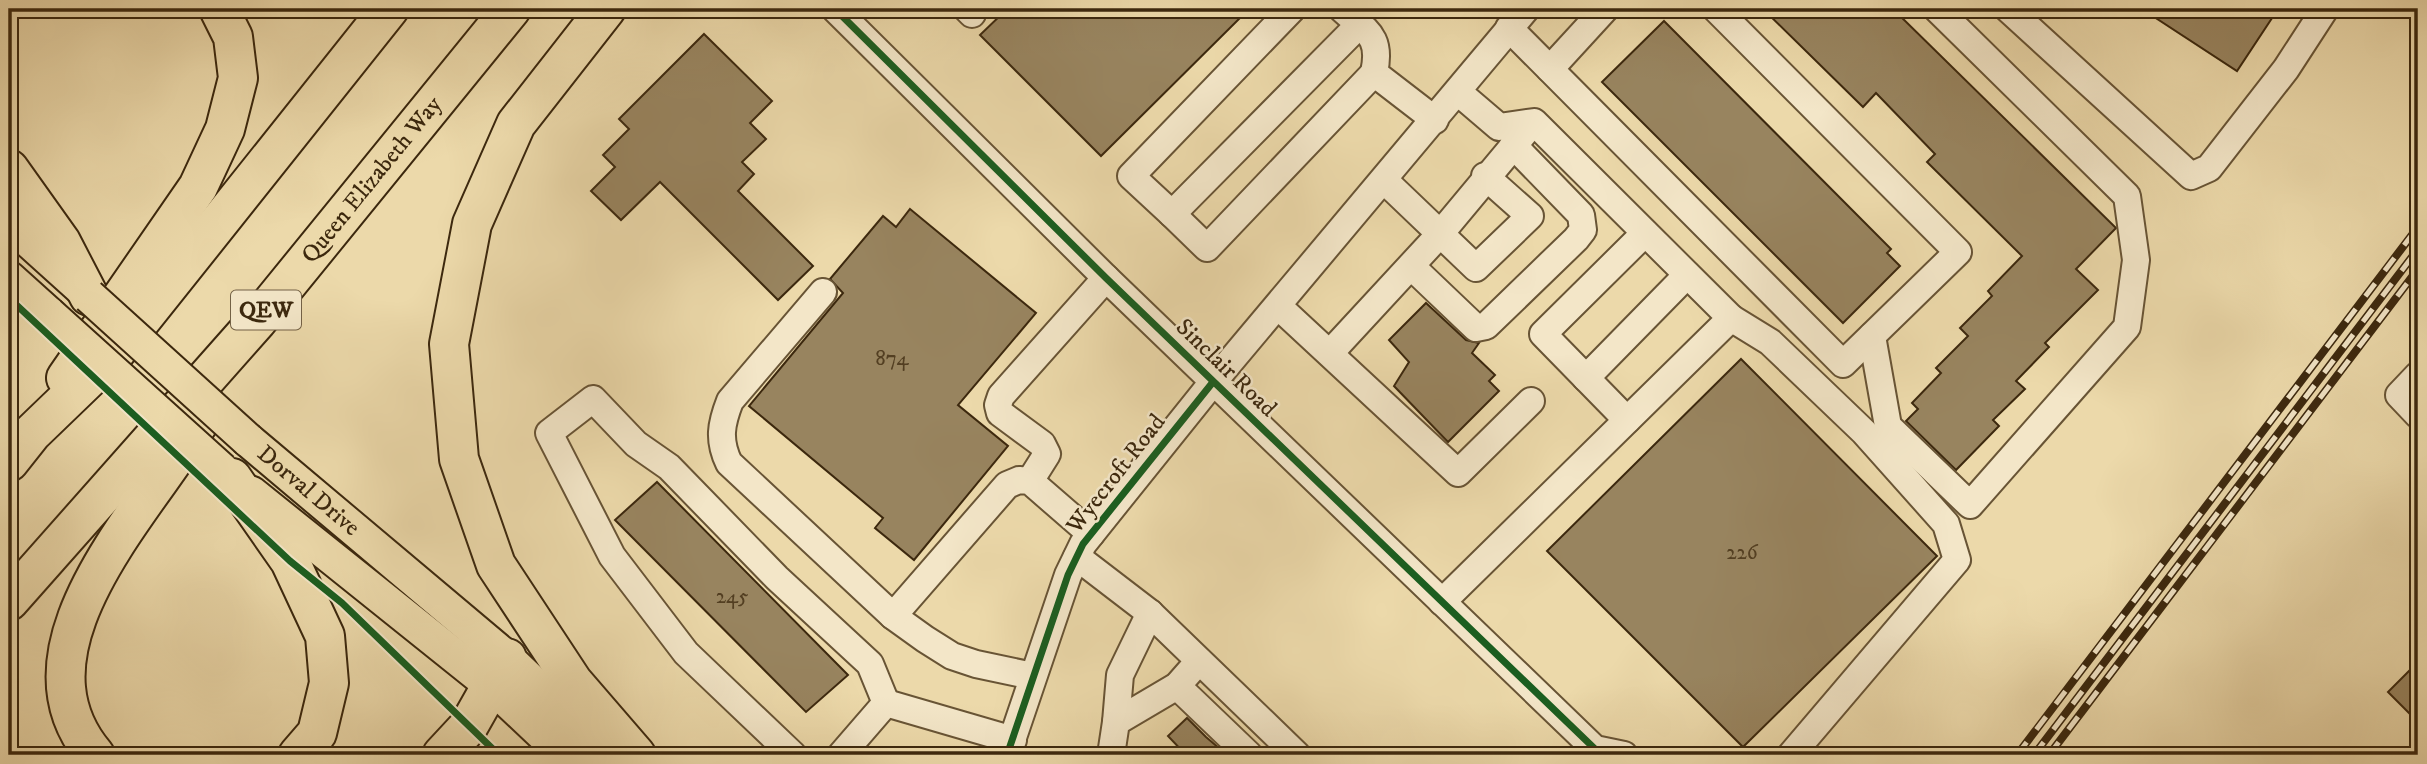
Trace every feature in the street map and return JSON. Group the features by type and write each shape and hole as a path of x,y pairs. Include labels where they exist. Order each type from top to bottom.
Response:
{"highway":[{"path":"20,447 93,335 198,187 225,129 238,78 233,37 219,9"},
{"path":"20,447 114,354 390,9"},
{"name":"Queen Elizabeth Way","path":"9,601 257,321 511,9"},
{"path":"606,9 516,124 472,224 449,344 459,459 496,565 573,682 636,755"},
{"path":"9,169 61,242 89,296"},
{"path":"95,755 78,735 65,680 75,619 106,558 186,446 257,321"},
{"path":"227,474 290,561 325,636 329,684 317,733 298,755"},
{"path":"442,755 468,727 499,672"}],"main road":[{"name":"Dorval Drive","path":"9,223 499,672 565,755"},
{"name":"Dorval Drive","path":"9,278 227,474 608,755"}],"street":[{"name":"Sinclair Road","path":"835,9 1213,382 1595,749 1624,755"},
{"path":"1172,214 1350,17 1374,38 1378,52 1374,73 1206,248 1131,176 1292,9"},
{"path":"1550,69 1605,9"},
{"path":"1518,18 1550,69 1843,365 1958,252 1716,9"},
{"path":"1872,336 1888,426 1970,506 2127,327 2136,260 2127,196 1937,9"},
{"path":"2008,9 2191,176 2209,168 2286,69 2325,9"},
{"name":"Wyecroft Road","path":"1010,748 1033,676 1077,557 1091,534 1213,382 1385,181 1518,18"},
{"path":"1374,73 1435,120"},
{"path":"1458,92 1499,127 1534,122"},
{"path":"1330,353 1440,234 1485,176 1534,122"},
{"path":"1534,122 1731,318 1770,342 1864,432 1946,524 1957,559 1790,755"},
{"path":"1411,266 1476,328 1486,326 1576,239 1583,230 1581,215 1513,145"},
{"path":"1385,181 1476,268 1530,216 1485,176"},
{"path":"1627,420 1543,334 1645,233"},
{"path":"1586,378 1687,275"},
{"path":"1030,481 1047,454 1042,444 1000,414 998,405 1001,396 1107,278"},
{"path":"823,292 730,401 721,423 721,447 729,463 893,616 952,656 1033,676"},
{"path":"1279,306 1458,472 1531,401"},
{"path":"1442,602 1731,318"},
{"path":"2418,375 2399,395 2418,415"},
{"path":"793,755 686,653 612,556 549,433 593,399 636,444 669,467 777,578 870,664 886,703 1010,748"},
{"path":"893,616 1007,485 1019,480 1030,481 1091,534"},
{"path":"1077,557 1150,613 1297,755"},
{"path":"1111,755 1120,675 1150,613"},
{"path":"1116,722 1177,687 1199,661"},
{"path":"1177,687 1249,755"},
{"path":"841,755 886,703"}],"building":[{"path":"1007,9 1249,9 1101,156 980,35"},
{"path":"1763,9 1893,9 2116,228 2076,269 2098,290 2045,343 2049,347 2016,381 2025,389 1993,420 1999,426 1956,470 1906,421 1918,409 1912,403 1941,373 1936,368 1968,336 1960,328 1992,296 1988,291 2022,256 1927,162 1935,154 1876,93 1863,107"},
{"path":"2142,9 2278,9 2237,71"},
{"path":"1664,21 1891,249 1887,253 1900,266 1843,323 1602,82"},
{"path":"704,34 772,101 750,123 766,139 742,162 754,174 738,191 813,266 778,300 660,182 621,220 591,191 615,167 603,155 629,129 619,119"},
{"path":"910,209 1036,313 958,405 1008,446 914,560 875,528 883,518 749,406 843,293 830,279 883,216 896,227"},
{"path":"1426,303 1466,340 1479,343 1472,353 1495,375 1489,381 1499,391 1448,442 1394,386 1409,362 1389,340"},
{"path":"1741,359 1937,556 1743,747 1547,551"},
{"path":"657,482 848,675 806,712 615,520"},
{"path":"2418,662 2418,722 2388,692"},
{"path":"1187,718 1227,755 1186,755 1168,736"}],"railway":[{"path":"2017,755 2418,227"},
{"path":"2034,755 2418,249"},
{"path":"2049,755 2418,269"}],"cycle path":[{"path":"835,9 1106,278 1595,749"},
{"path":"9,298 290,561 342,603 499,755"},
{"path":"1007,755 1068,575 1083,544 1213,382"}]}
